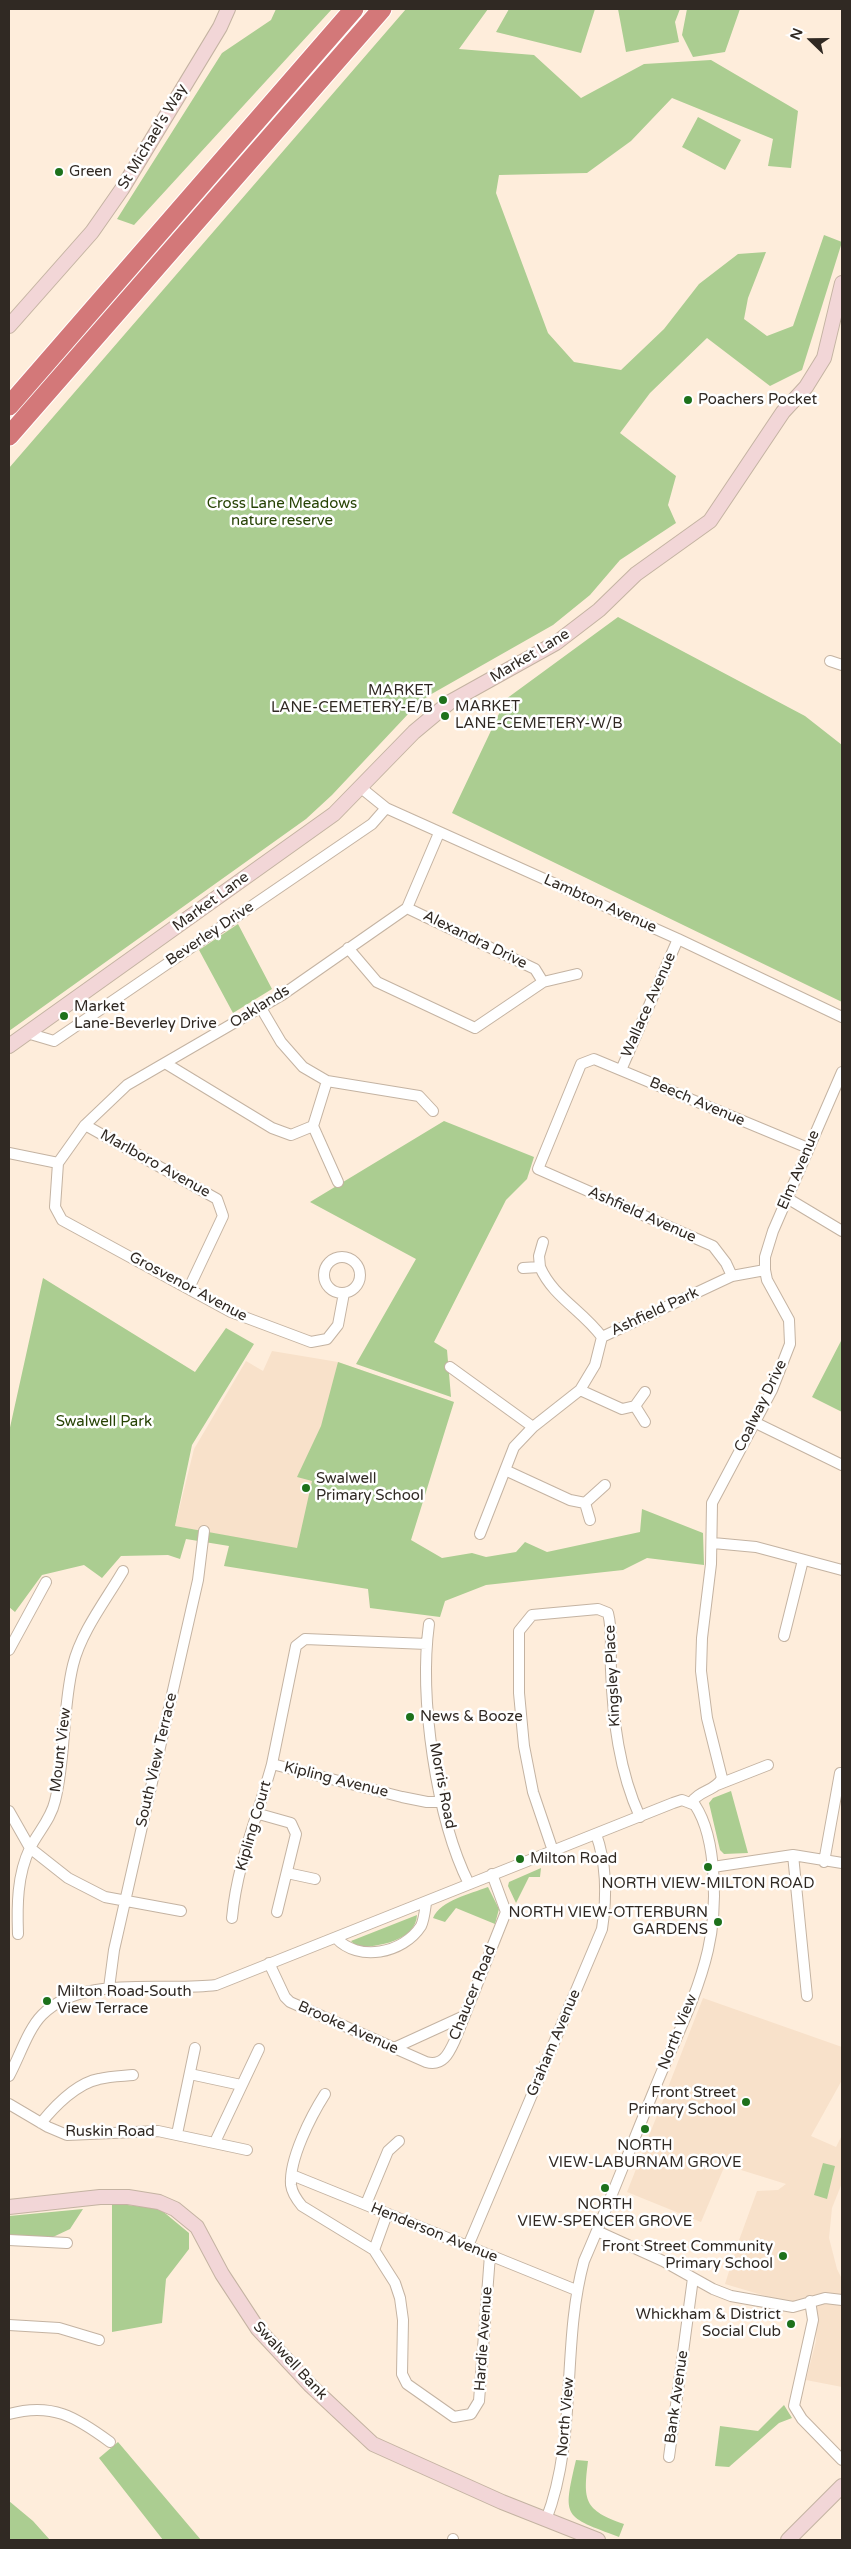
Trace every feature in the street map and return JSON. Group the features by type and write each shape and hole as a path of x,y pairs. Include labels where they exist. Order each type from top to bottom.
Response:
{"highway":[{"path":"9,406 354,9"},
{"path":"9,436 382,9"}],"street":[{"name":"St Michael's Way","path":"9,326 48,285 102,217 220,27 228,9"},
{"name":"Market Lane","path":"9,1046 334,814 414,732 450,702 556,643 599,610 636,574 710,521 782,412 806,387 824,358 842,282"},
{"path":"830,661 842,665"},
{"name":"Lambton Avenue","path":"360,787 386,808 678,939 842,1017"},
{"name":"Beverley Drive","path":"28,1033 54,1041 372,824 386,808"},
{"path":"407,908 439,833"},
{"name":"Oaklands","path":"58,1163 85,1125 127,1085 261,1008 407,908"},
{"name":"Alexandra Drive","path":"348,948 377,982 475,1028 543,982 535,970 407,908"},
{"name":"Wallace Avenue","path":"620,1070 678,939"},
{"path":"543,982 577,974"},
{"path":"261,1008 281,1042 303,1066 328,1080 419,1096 433,1111"},
{"name":"Beech Avenue","path":"538,1169 581,1064 594,1059 808,1148"},
{"path":"165,1063 272,1128 291,1135 313,1126"},
{"name":"Elm Avenue","path":"765,1270 765,1257 787,1198 842,1072"},
{"path":"328,1080 313,1126 338,1182"},
{"name":"Marlboro Avenue","path":"85,1125 217,1199 224,1216 189,1288"},
{"path":"9,1153 58,1163"},
{"name":"Grosvenor Avenue","path":"58,1163 55,1207 62,1220 231,1312 311,1342 327,1339 338,1325 344,1293"},
{"name":"Ashfield Avenue","path":"538,1169 714,1246 726,1263 732,1276"},
{"path":"787,1198 842,1231"},
{"path":"543,1242 539,1256 540,1267 553,1290 588,1319 602,1337"},
{"path":"523,1268 540,1267"},
{"name":"Ashfield Park","path":"480,1534 514,1448 533,1427 580,1390 595,1365 602,1337 732,1276 765,1270"},
{"name":"Coalway Drive","path":"716,1786 721,1781 722,1775 707,1718 701,1672 702,1638 712,1543 712,1503 784,1364 790,1344 790,1320 767,1280 765,1270"},
{"path":"450,1367 533,1427"},
{"path":"580,1390 622,1409 635,1406 645,1392"},
{"path":"635,1406 645,1422"},
{"path":"754,1422 842,1465"},
{"path":"505,1470 570,1500 584,1502 604,1485"},
{"path":"584,1502 590,1520"},
{"name":"South View Terrace","path":"109,1988 125,1901 198,1580 204,1531"},
{"path":"712,1543 756,1547 842,1570"},
{"path":"784,1636 803,1560"},
{"name":"Mount View","path":"18,1934 17,1899 30,1848 48,1821 55,1804 59,1782 63,1725 73,1663 95,1614 123,1571"},
{"path":"9,1650 46,1582"},
{"name":"Kingsley Place","path":"553,1851 533,1792 524,1746 519,1693 519,1631 532,1615 598,1610 608,1612 612,1625 610,1668 616,1731 627,1780 640,1817"},
{"name":"Morris Road","path":"429,1624 427,1644 430,1725 442,1802 458,1856 470,1884"},
{"name":"Kipling Avenue","path":"427,1644 305,1639 296,1646 272,1764 410,1798 442,1802"},
{"name":"Kipling Court","path":"232,1918 251,1828 259,1814 272,1764"},
{"path":"9,2076 41,2015 69,1996 90,1990 109,1988 186,1988 216,1985 426,1903 492,1874 673,1803 682,1800 691,1802 700,1793 768,1766"},
{"path":"824,1862 840,1773"},
{"name":"North View","path":"546,2520 555,2495 562,2463 576,2290 584,2261 692,1999 708,1950 713,1904 712,1867 703,1822 699,1810 691,1802"},
{"path":"9,1811 30,1848 68,1878 105,1897 181,1911"},
{"path":"259,1814 291,1823 296,1834 277,1912"},
{"name":"Graham Avenue","path":"468,2246 602,1929 606,1898 605,1872 596,1834"},
{"path":"793,1856 807,1996"},
{"path":"712,1867 793,1856 824,1862 842,1863"},
{"path":"287,1873 315,1879"},
{"name":"Chaucer Road","path":"447,2056 506,1912 492,1874"},
{"path":"336,1938 345,1948 357,1952 376,1953 391,1949 412,1935 422,1925 426,1903"},
{"name":"Brooke Avenue","path":"269,1963 285,1997 290,2002 431,2063 447,2056"},
{"path":"394,2048 464,2016"},
{"path":"177,2134 195,2048"},
{"path":"215,2142 259,2049"},
{"path":"190,2074 241,2085"},
{"path":"41,2123 52,2110 87,2083 98,2079 133,2075"},
{"path":"292,2175 294,2159 317,2106 325,2094"},
{"name":"Ruskin Road","path":"9,2104 41,2123 67,2134 158,2131 247,2150"},
{"path":"366,2204 388,2151 399,2141"},
{"name":"Henderson Avenue","path":"292,2175 576,2290"},
{"name":"Hardie Avenue","path":"292,2175 292,2187 302,2206 374,2250 395,2283 400,2298 404,2320 402,2374 407,2384 454,2417 471,2414 479,2401 490,2255"},
{"name":"Swalwell Bank","path":"9,2207 100,2196 151,2201 175,2209 197,2227 230,2288 258,2329 305,2380 373,2444 546,2520 598,2540"},
{"path":"374,2250 387,2214"},
{"path":"597,2232 663,2261 731,2296 793,2307 825,2298 842,2300"},
{"path":"9,2240 67,2243"},
{"name":"Bank Avenue","path":"669,2457 693,2278"},
{"path":"810,2301 813,2320 794,2406 802,2419 842,2460"},
{"path":"9,2325 60,2328 99,2340"},
{"path":"9,2414 29,2409 58,2411 88,2425 110,2442"},
{"path":"788,2540 842,2486"}],"shaded area":[{"name":"Swalwell Primary School","path":"272,1351 338,1362 454,1402 359,1561 175,1526 194,1449 246,1361 263,1371"},
{"name":"Front Street Primary School","path":"703,1998 842,2047 842,2080 811,2136 836,2147 842,2135 842,2183 832,2208 829,2238 837,2269 842,2279 842,2387 806,2380 816,2341 817,2298 789,2303 725,2284 757,2191 778,2190 786,2184 725,2165 701,2222 627,2192"}],"green space":[{"path":"276,9 332,9 134,225 117,219 222,53 271,20"},
{"name":"Cross Lane Meadows nature reserve","path":"406,9 488,9 459,49 534,55 581,98 644,64 711,60 798,111 791,168 768,166 773,139 672,98 631,141 587,173 499,175 496,193 548,333 574,362 621,370 664,329 699,284 738,254 766,252 748,298 744,319 767,336 793,326 824,235 842,242 802,370 770,386 707,338 650,393 620,433 676,476 668,505 676,523 620,560 590,595 553,625 428,696 410,712 332,795 306,819 9,1031 9,468"},
{"path":"509,9 595,9 581,53 496,32"},
{"path":"618,9 680,9 675,22 679,42 626,52"},
{"path":"687,9 740,9 725,52 693,57 682,35"},
{"path":"698,117 741,140 725,170 682,147"},
{"path":"618,617 805,716 842,745 842,1002 452,813 506,699"},
{"path":"238,924 272,989 233,1013 199,950"},
{"path":"444,1121 534,1157 527,1179 506,1200 434,1342 447,1350 451,1397 356,1364 416,1259 310,1202"},
{"name":"Swalwell Park","path":"43,1278 195,1372 226,1328 254,1344 192,1445 175,1526 297,1548 312,1481 297,1477 321,1426 338,1362 454,1402 411,1540 442,1558 472,1553 486,1557 516,1552 525,1542 547,1552 640,1532 642,1509 703,1533 704,1565 647,1558 623,1570 486,1585 445,1601 440,1617 370,1608 368,1589 224,1566 229,1546 186,1539 180,1559 168,1555 121,1556 102,1578 84,1565 42,1575 15,1612 9,1607 9,1432"},
{"path":"842,1339 842,1412 812,1397"},
{"path":"731,1791 748,1853 724,1854 720,1850 709,1803 713,1798"},
{"path":"541,1868 540,1877 529,1877 516,1903 508,1886 509,1882"},
{"path":"488,1887 499,1909 495,1924 456,1908 445,1922 433,1918 449,1902"},
{"path":"417,1915 415,1924 410,1931 394,1941 375,1946 357,1947 351,1941"},
{"path":"823,2163 835,2166 827,2199 814,2195"},
{"path":"112,2203 160,2209 189,2233 189,2249 166,2279 162,2323 112,2332"},
{"path":"83,2209 70,2229 53,2237 9,2236 9,2216"},
{"path":"784,2405 792,2418 779,2423 729,2467 715,2466 720,2426 758,2431"},
{"path":"118,2442 201,2540 163,2540 99,2458"},
{"path":"576,2460 588,2461 586,2486 589,2502 601,2514 624,2524 619,2537 587,2524 572,2513 569,2505 569,2494"},
{"path":"9,2501 33,2521 50,2540 9,2540"}],"place":[{"name":"Green","path":"59,172"},
{"name":"Poachers Pocket","path":"688,400"},
{"name":"MARKET LANE-CEMETERY-E/B","path":"443,700"},
{"name":"MARKET LANE-CEMETERY-W/B","path":"445,716"},
{"name":"Market Lane-Beverley Drive","path":"64,1016"},
{"name":"Swalwell Primary School","path":"306,1488"},
{"name":"News & Booze","path":"410,1717"},
{"name":"Milton Road","path":"520,1859"},
{"name":"NORTH VIEW-MILTON ROAD","path":"708,1867"},
{"name":"NORTH VIEW-OTTERBURN GARDENS","path":"718,1922"},
{"name":"Milton Road-South View Terrace","path":"47,2001"},
{"name":"Front Street Primary School","path":"746,2102"},
{"name":"NORTH VIEW-LABURNAM GROVE","path":"645,2129"},
{"name":"NORTH VIEW-SPENCER GROVE","path":"605,2188"},
{"name":"Front Street Community Primary School","path":"783,2256"},
{"name":"Whickham & District Social Club","path":"791,2324"}]}
